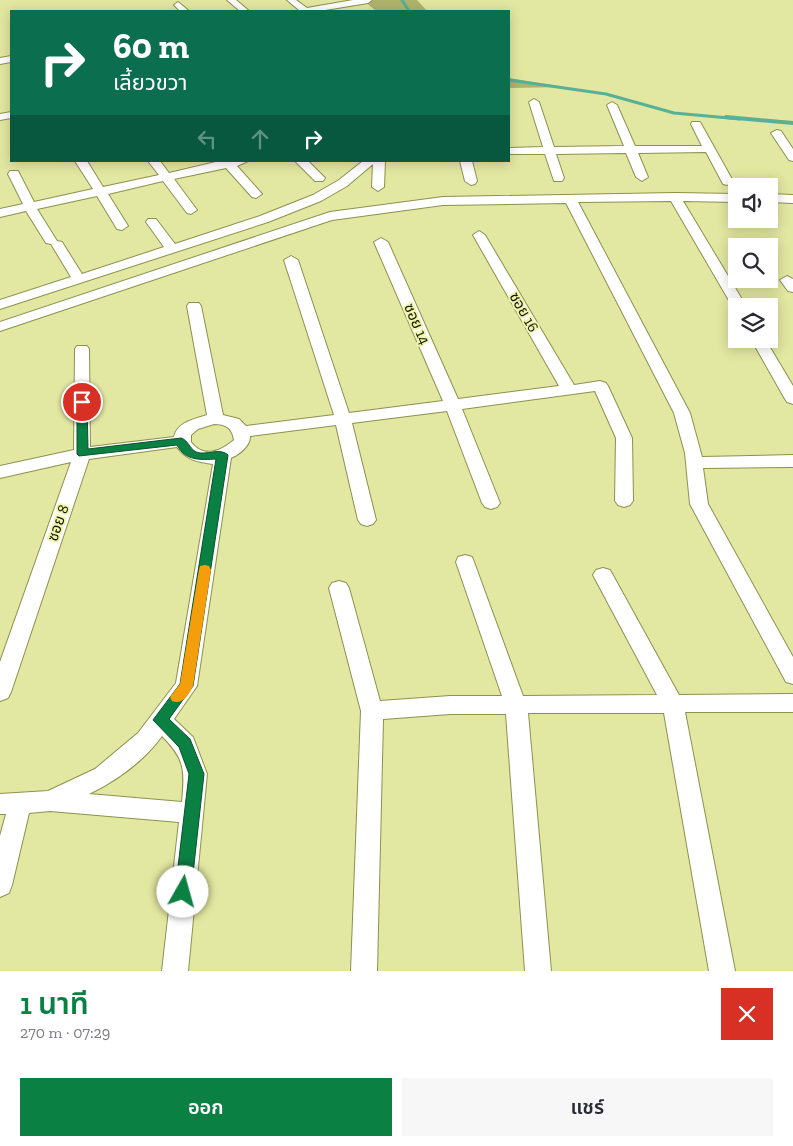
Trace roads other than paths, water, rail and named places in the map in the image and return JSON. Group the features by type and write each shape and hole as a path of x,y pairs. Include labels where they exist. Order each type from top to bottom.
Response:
{"street":[{"path":"231,0 244,10"},
{"path":"291,0 305,10"},
{"path":"313,10 367,2"},
{"path":"534,102 558,178"},
{"path":"612,105 642,177"},
{"path":"696,124 727,180"},
{"path":"777,133 793,158"},
{"path":"510,151 710,149"},
{"path":"82,162 122,226"},
{"path":"155,162 191,210"},
{"path":"302,162 319,178"},
{"path":"0,305 78,278 264,219 317,198 343,183 369,162"},
{"path":"378,162 378,187"},
{"path":"466,162 471,181"},
{"path":"0,214 228,163 253,198 264,219"},
{"path":"14,174 30,207 78,278"},
{"path":"675,197 734,298"},
{"path":"0,327 330,216 443,201 728,198"},
{"path":"778,198 793,199"},
{"path":"570,199 682,413 694,462 699,504 793,676"},
{"path":"152,222 171,248"},
{"name":"ซอย 16","path":"479,235 569,390"},
{"name":"ซอย 14","path":"381,242 452,405 491,503"},
{"path":"291,260 342,419 366,520"},
{"path":"194,306 216,419"},
{"path":"763,348 793,399"},
{"name":"ซอย 8","path":"0,692 82,454 82,350"},
{"path":"242,432 600,386 624,438 624,501"},
{"path":"216,419 228,420 237,425 242,432 242,440 237,448 223,455 199,457 190,454 181,442 183,434 195,423 216,419"},
{"path":"0,472 82,454 181,442"},
{"path":"50,801 103,776 146,740 186,686 223,455"},
{"path":"694,462 793,461"},
{"path":"465,562 516,705 538,971"},
{"path":"603,575 673,704 722,971"},
{"path":"339,588 372,711 364,971"},
{"path":"372,711 450,705 793,703"},
{"path":"160,720 185,744 196,774 174,971"},
{"path":"0,885 10,803 50,801 192,813"}],"waterway":[{"path":"402,0 408,10"},
{"path":"510,80 606,94 674,113 740,119"},
{"path":"726,117 793,123"}]}
